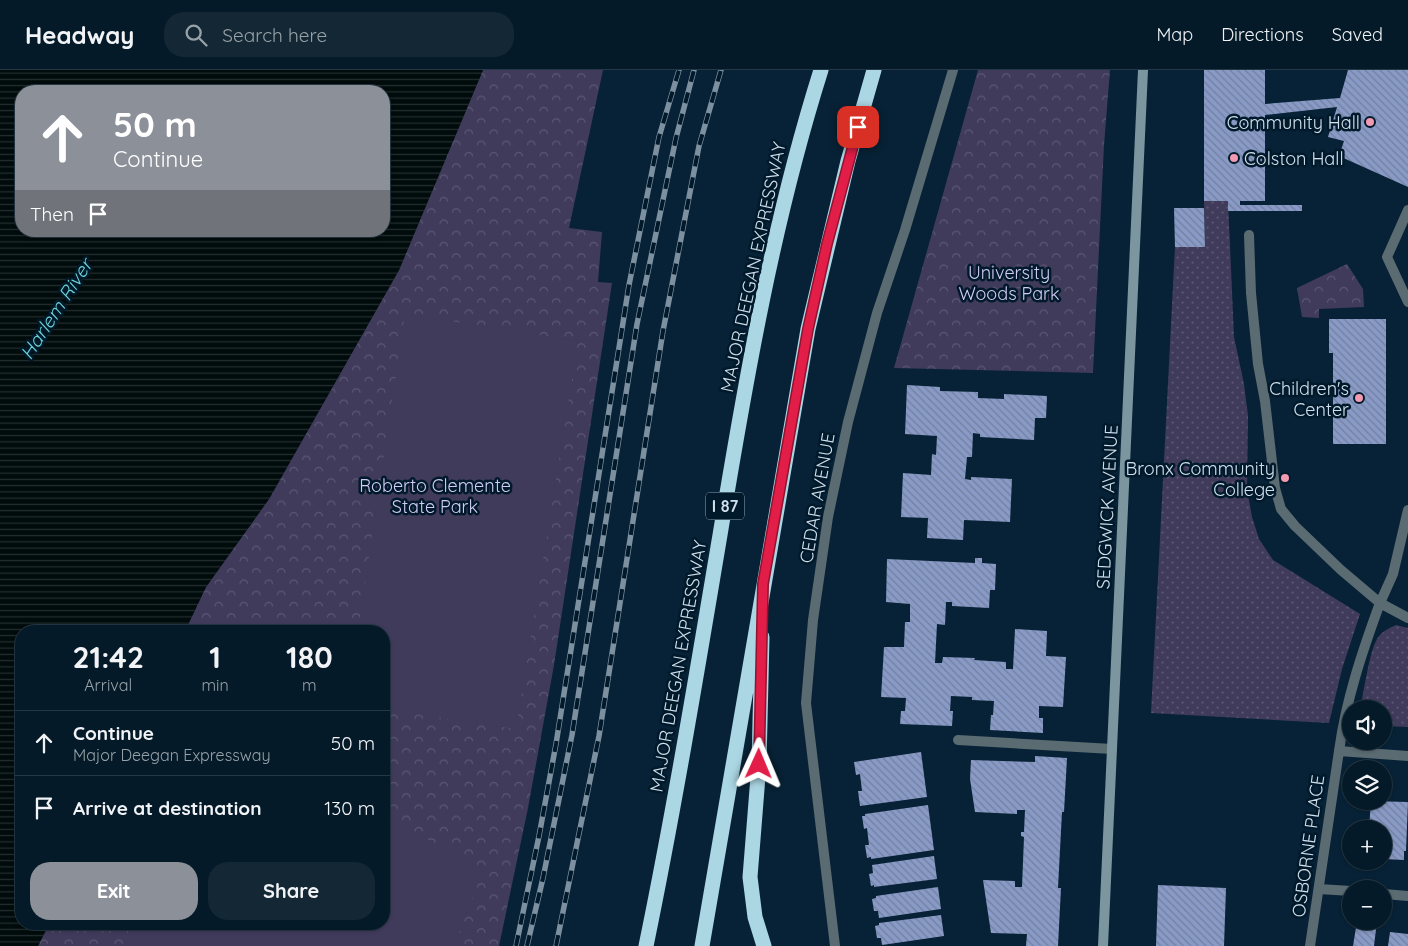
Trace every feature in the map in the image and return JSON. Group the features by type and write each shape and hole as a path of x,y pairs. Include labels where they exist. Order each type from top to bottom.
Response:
{"highway":[{"name":"MAJOR DEEGAN EXPRESSWAY","path":"646,946 676,795 748,370 765,284 806,116 821,70"},
{"path":"702,946 808,329 848,161 874,70"},
{"path":"763,584 759,764 750,877 755,918 764,946"}],"main road":[{"name":"SEDGWICK AVENUE","path":"1103,946 1143,70"}],"street":[{"name":"CEDAR AVENUE","path":"835,946 806,703 813,620 828,517 848,422 877,313 905,230 953,70"},
{"path":"1408,210 1387,257 1408,302"},
{"path":"1249,235 1251,294 1258,364 1265,401 1274,488 1281,509 1295,526 1334,564 1380,603 1408,618"},
{"name":"OSBORNE PLACE","path":"1310,946 1347,705 1360,658 1393,574 1408,510"},
{"path":"958,740 1112,749"},
{"path":"1339,751 1408,756"},
{"path":"1318,889 1342,890"},
{"path":"1392,895 1408,896"}],"green space":[{"name":"Roberto Clemente State Park","path":"483,70 603,70 569,228 602,232 598,282 612,283 554,665 528,808 499,946 38,946 46,930 390,930 390,625 188,625 206,587 269,499 399,270"},
{"name":"University Woods Park","path":"978,70 1110,70 1104,145 1093,373 894,368"},
{"path":"1204,201 1228,201 1234,337 1244,384 1248,416 1247,489 1252,517 1259,539 1273,560 1360,614 1342,669 1329,723 1151,713 1175,247 1205,247"},
{"path":"1347,264 1363,289 1364,307 1319,309 1319,318 1302,317 1297,288"},
{"path":"405,314 578,341 516,729 390,710 390,625 359,625"},
{"path":"1396,625 1408,628 1408,727 1392,726 1392,700 1362,700 1374,645 1381,634"},
{"path":"390,818 483,871 454,946 126,946 130,930 390,930"}],"water":[{"name":"Harlem River","path":"0,70 483,70 399,270 269,499 206,587 188,625 15,625 15,930 46,930 38,946 0,946"}],"building":[{"path":"1204,70 1265,70 1265,104 1340,98 1348,70 1408,70 1408,187 1339,156 1344,141 1328,137 1337,107 1265,115 1265,201 1240,201 1240,205 1302,205 1302,211 1228,211 1228,201 1204,201"},
{"path":"1174,208 1204,208 1205,247 1175,247"},
{"name":"Children's Center","path":"1329,319 1386,319 1386,444 1333,444 1333,353 1329,353"},
{"path":"907,385 940,387 940,391 978,392 978,398 1004,399 1004,394 1047,396 1046,418 1035,418 1034,440 980,437 980,434 973,433 972,457 967,457 965,479 971,480 971,477 1012,479 1010,522 964,520 963,540 927,538 928,518 901,517 903,473 931,475 932,454 936,455 937,436 905,434"},
{"path":"975,558 982,558 982,563 996,564 995,590 990,590 989,608 952,606 952,602 946,602 945,625 937,624 935,663 942,663 943,657 975,658 974,660 1006,662 1006,669 1013,669 1015,629 1047,631 1046,656 1066,657 1063,707 1039,706 1039,718 1043,718 1043,733 990,730 994,701 972,700 972,697 951,696 952,726 900,724 901,711 905,711 906,698 881,697 884,647 904,647 905,622 910,622 910,604 886,602 887,559 975,563"},
{"path":"921,752 927,797 860,806 858,791 862,791 860,774 856,775 854,762"},
{"path":"1035,756 1067,758 1058,888 1061,888 1058,946 1026,946 1027,934 991,933 983,880 1015,881 1015,887 1022,887 1024,837 1021,836 1021,832 1024,832 1025,810 1017,810 1017,814 975,812 970,779 971,760 1035,762"},
{"path":"1392,802 1408,802 1404,860 1392,859 1392,820 1370,820 1370,810 1392,810"},
{"path":"928,805 934,850 867,858 865,845 869,845 867,828 864,829 862,816"},
{"path":"934,856 937,879 871,886 869,874 873,873 872,865"},
{"path":"1158,885 1226,888 1224,946 1156,946"},
{"path":"938,887 941,909 879,918 878,911 874,911 872,899 876,898 876,896"},
{"path":"941,915 944,936 882,945 881,938 877,938 875,926 879,925 879,923"},
{"path":"1356,930 1376,930 1374,946 1353,946"},
{"path":"1390,932 1408,934 1408,946 1388,946"}],"railway":[{"path":"516,946 556,744 629,285 659,137 679,70"},
{"path":"527,946 572,735 637,324 676,138 694,70"},
{"path":"556,946 599,736 663,331 699,146 721,70"}],"place":[{"name":"Community Hall","path":"1370,122"},
{"name":"Colston Hall","path":"1234,158"},
{"name":"Children's Center","path":"1359,398"},
{"name":"Bronx Community College","path":"1285,478"}],"route":[{"path":"759,764 763,584 808,329 827,244 858,127"}]}
